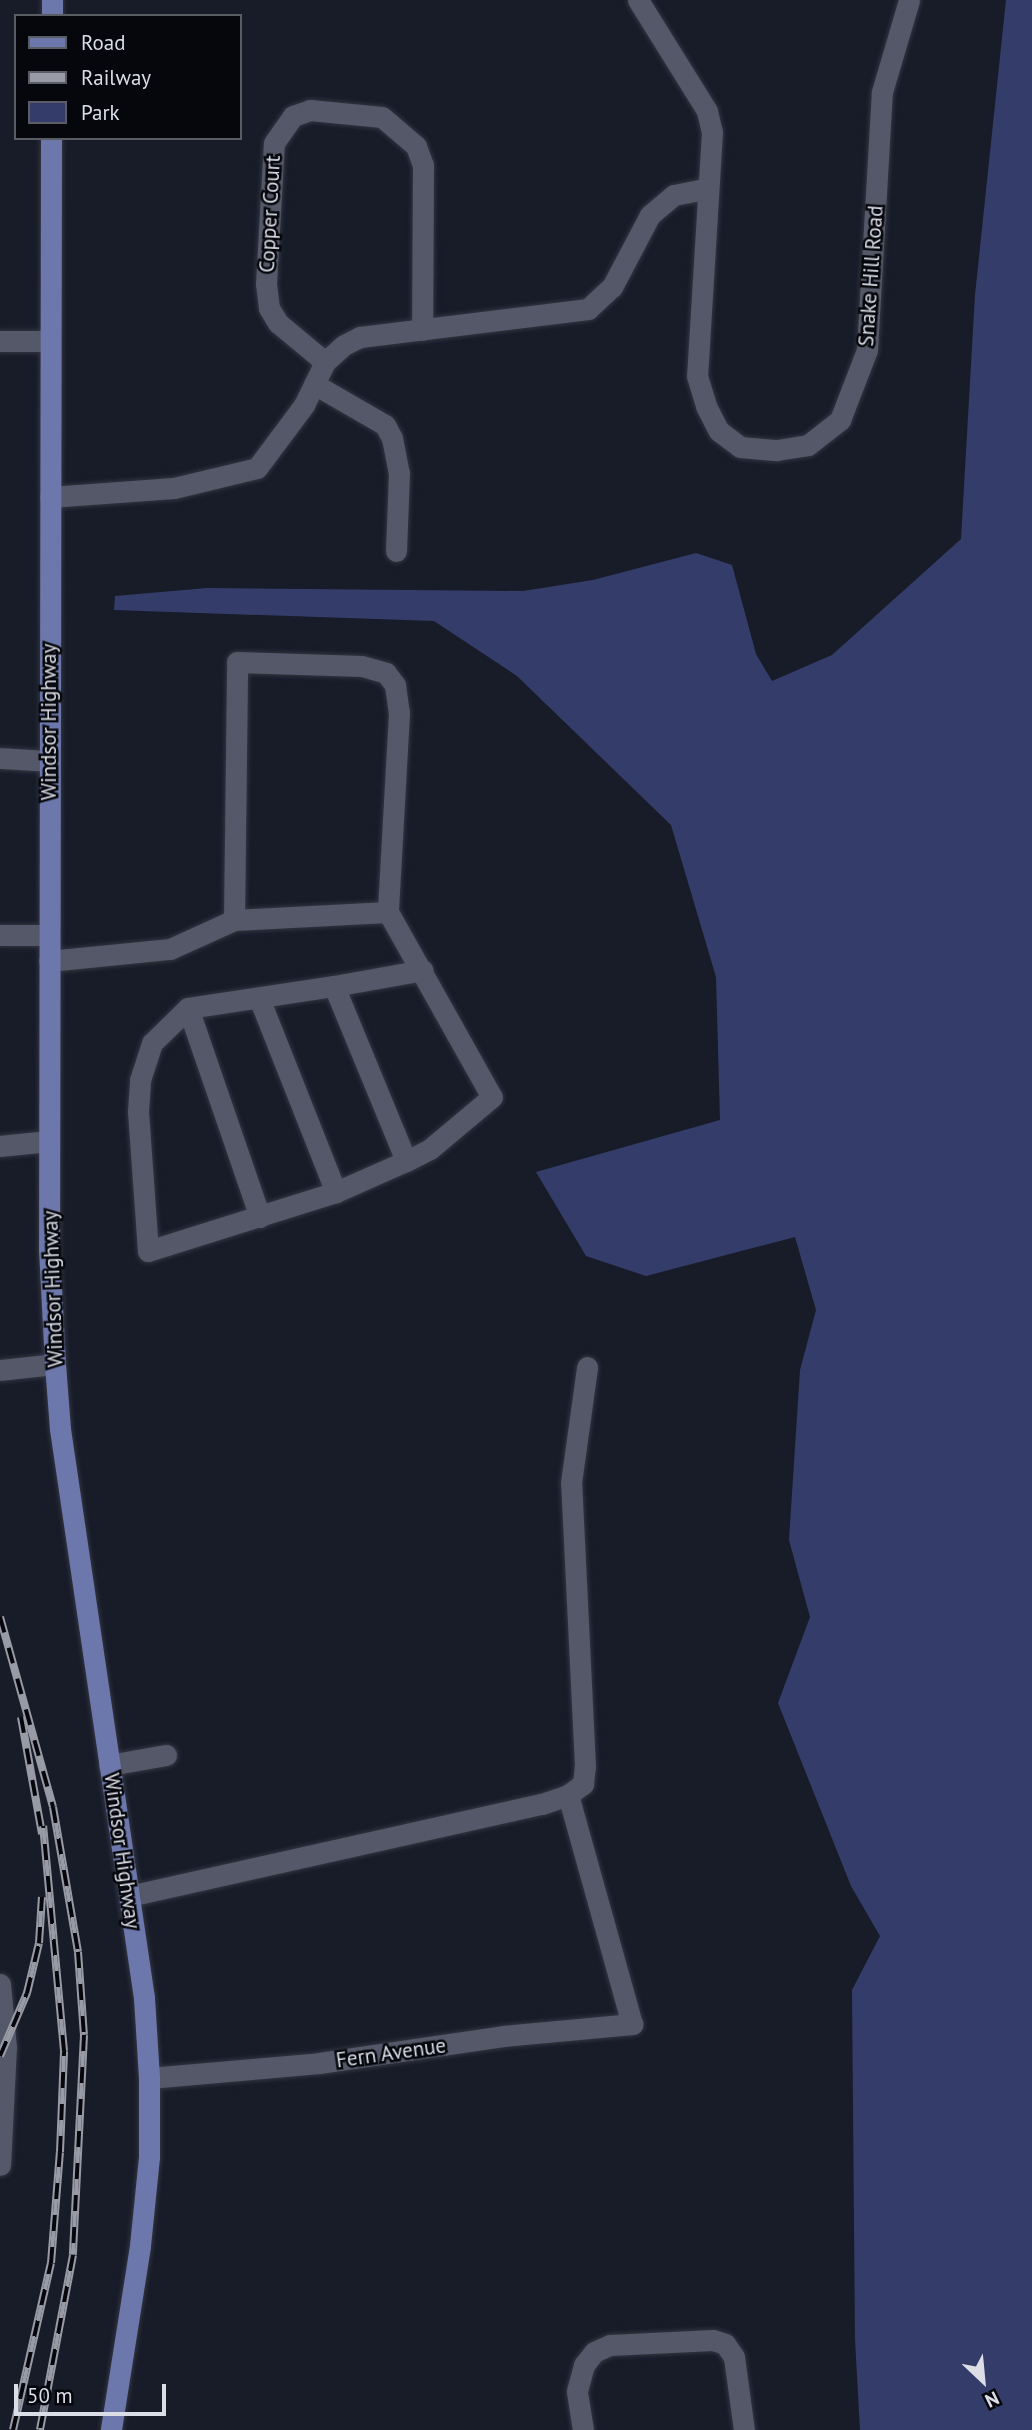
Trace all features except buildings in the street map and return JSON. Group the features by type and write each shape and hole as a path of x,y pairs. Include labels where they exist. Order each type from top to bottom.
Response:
{"main road":[{"name":"Windsor Highway","path":"51,140 49,961 55,1364 60,1429 144,1998 149,2078 149,2157 140,2246 111,2430"}],"street":[{"name":"Snake Hill Road","path":"638,0 707,111 712,153 705,189 697,376 706,406 719,430 740,447 777,450 808,445 840,420 867,350 882,92 909,0"},
{"name":"Copper Court","path":"325,362 278,323 269,308 266,284 274,143 293,116 310,110 382,117 416,146 423,165 422,330"},
{"path":"50,497 174,488 257,468 304,405 325,362 360,337 588,309 612,287 650,215 674,195 705,189"},
{"path":"0,341 50,341"},
{"path":"314,384 385,425 392,438 400,473 396,551"},
{"path":"234,920 237,662 362,666 386,674 396,685 399,713 388,912 423,970 492,1097 430,1149 406,1161 336,1192 148,1251 138,1111 141,1080 152,1043 188,1008 423,970"},
{"path":"0,758 49,761"},
{"path":"49,961 170,949 234,920 388,912"},
{"path":"0,935 49,935"},
{"path":"334,986 406,1161"},
{"path":"259,998 336,1192"},
{"path":"188,1008 260,1216"},
{"path":"0,1146 50,1141"},
{"path":"0,1370 55,1364"},
{"path":"129,1896 568,1795 583,1784 586,1766 571,1483 587,1367"},
{"path":"109,1765 166,1755"},
{"name":"Fern Avenue","path":"149,2078 319,2063 503,2036 632,2024 568,1795"},
{"path":"0,1984 6,2048 0,2165"},
{"path":"583,2430 577,2391 584,2365 594,2353 610,2345 713,2340 725,2344 734,2357 744,2430"}],"green space":[{"path":"1006,0 1032,0 1032,2430 860,2430 855,2339 852,1990 880,1936 851,1886 778,1703 810,1617 789,1540 800,1370 816,1310 795,1237 646,1276 586,1256 536,1172 720,1120 716,977 671,825 517,676 434,621 114,610 115,596 207,588 523,591 593,580 696,553 732,565 756,654 772,681 832,655 961,539 975,295"}],"railway":[{"path":"0,1617 53,1807 78,1952 84,2035 73,2255 40,2430"},
{"path":"21,1717 42,1834"},
{"path":"13,2430 51,2263 60,2152 64,2051 43,1826"},
{"path":"0,2056 27,1993 39,1943 42,1897"}]}
